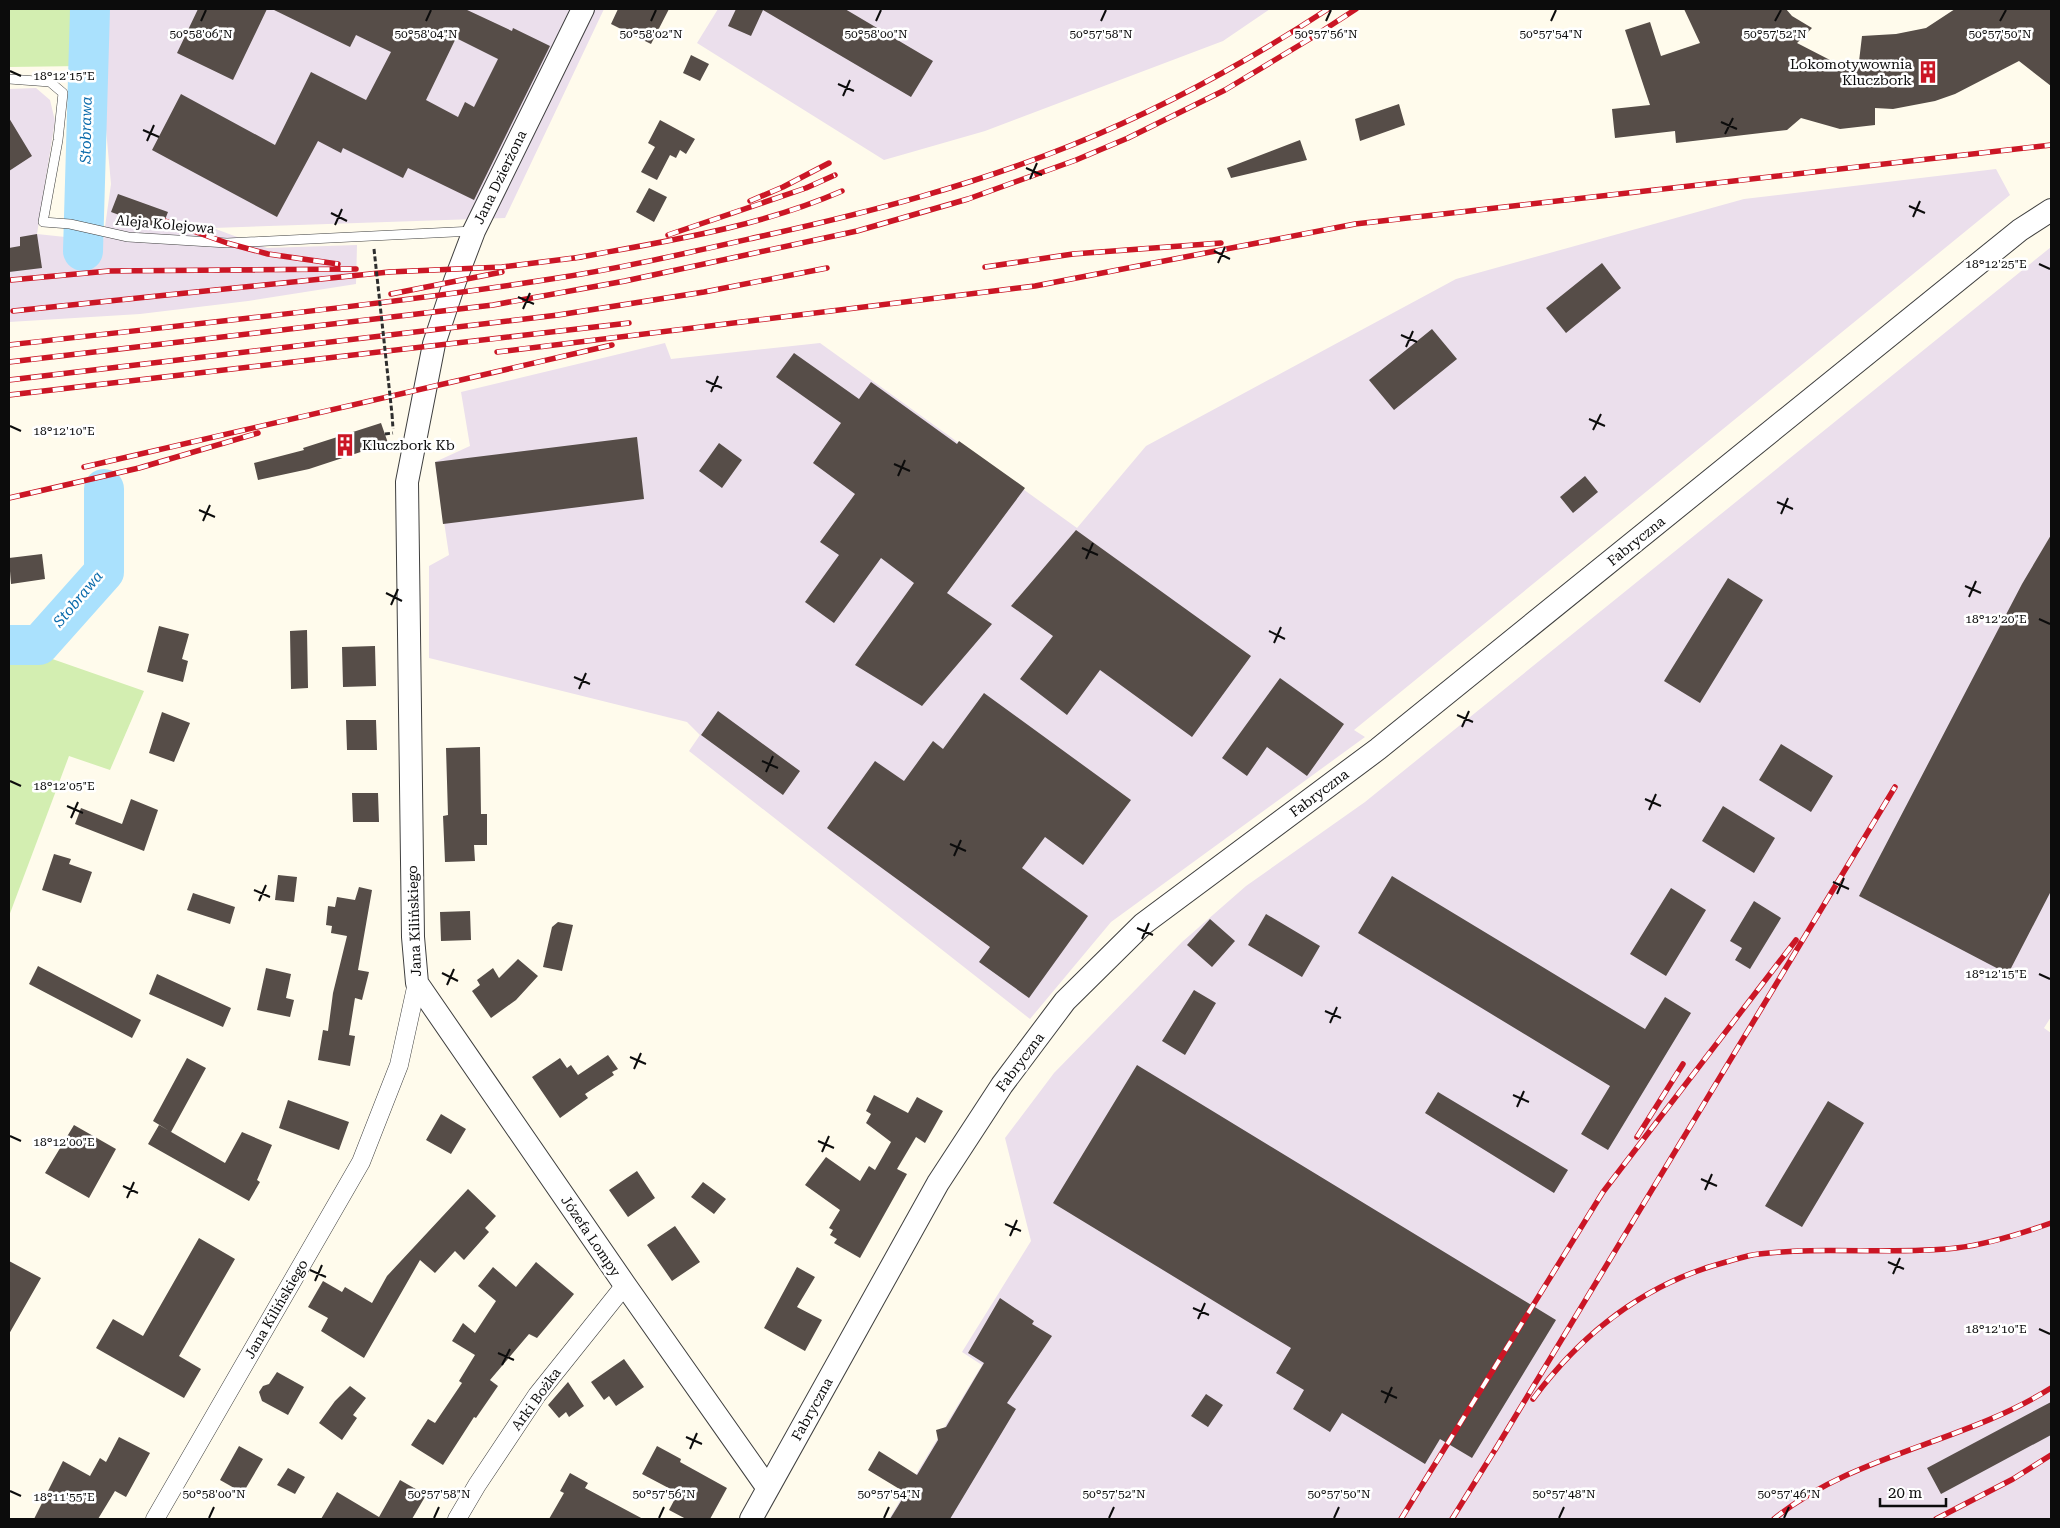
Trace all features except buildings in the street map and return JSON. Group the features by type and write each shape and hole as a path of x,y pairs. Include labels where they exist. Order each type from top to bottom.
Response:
{"street":[{"name":"Jana Dzierżona","path":"433,352 455,281 474,231 583,9"},
{"name":"Fabryczna","path":"751,1519 767,1487 938,1184 1002,1085 1072,994 1143,924 1378,749 2020,230 2051,210"},
{"name":"Jana Kilińskiego","path":"155,1519 361,1162 399,1065 417,983 412,937 407,482 433,352"},
{"name":"Józefa Lompy","path":"417,983 767,1487"},
{"name":"Arki Bożka","path":"457,1519 477,1485 537,1395 625,1285"}],"lane":[{"name":"Aleja Kolejowa","path":"9,79 50,82 63,93 58,140 43,222 70,224 128,237 227,243 474,231"}],"path":[{"path":"374,250 392,414"},
{"path":"385,434 394,433"}],"shaded area":[{"path":"95,9 604,9 505,218 213,228 267,248 357,245 356,284 248,301 140,314 9,322 9,89 36,88 50,100 55,121 37,234 103,241 111,184"},
{"path":"718,9 1270,9 1223,41 985,131 884,160 697,43"},
{"path":"1996,169 2010,195 1354,730 1365,737 1111,922 1030,1019 689,751 700,735 687,722 429,658 429,566 449,555 435,462 470,446 461,392 665,343 671,359 820,343 1077,528 1146,446 1456,279 1744,199"},
{"path":"2051,247 2051,1017 2044,1028 2051,1033 2051,1519 889,1519 982,1365 962,1352 1031,1241 1005,1138 1054,1073 1182,942 1246,886 1365,802"}],"green space":[{"path":"9,9 83,9 82,66 9,67"},
{"path":"38,654 144,691 110,770 69,756 9,916 9,655"}],"waterway":[{"name":"Stobrawa","path":"83,251 90,9"},
{"name":"Stobrawa","path":"9,645 39,645 104,572 104,489"}],"railway":[{"path":"9,345 348,307 551,279 659,259 845,217 997,173 1105,131 1171,100 1235,66 1328,9"},
{"path":"9,362 493,305 625,281 857,231 968,199 1076,160 1128,138 1225,90 1356,9"},
{"path":"497,352 1035,286 1355,224 2051,145"},
{"path":"750,201 783,187 829,163"},
{"path":"668,235 806,188 835,175"},
{"path":"575,258 744,224 810,204 842,191"},
{"path":"165,221 227,243 268,254 338,264"},
{"path":"985,267 1073,254 1221,243"},
{"path":"13,311 389,272 502,267 582,257"},
{"path":"9,380 558,315 704,292 827,268"},
{"path":"11,280 109,271 356,269"},
{"path":"391,294 502,272"},
{"path":"9,395 629,323"},
{"path":"84,467 612,345"},
{"path":"9,498 139,468 258,433"},
{"path":"1495,1450 1895,787"},
{"path":"1401,1519 1603,1192 1796,940"},
{"path":"1637,1137 1683,1064"},
{"path":"1533,1399 1573,1353 1618,1314 1643,1297 1697,1271 1751,1255 1784,1252 1833,1250 1907,1251 1956,1248 2004,1238 2051,1223"},
{"path":"1774,1519 1805,1497 1839,1479 1874,1463 1982,1423 2017,1407 2051,1388"},
{"path":"1452,1519 1498,1445"},
{"path":"1936,1519 2013,1479 2051,1455"}],"place":[{"name":"Lokomotywownia Kluczbork","path":"1928,72"},
{"name":"Kluczbork Kb","path":"345,445"}]}
